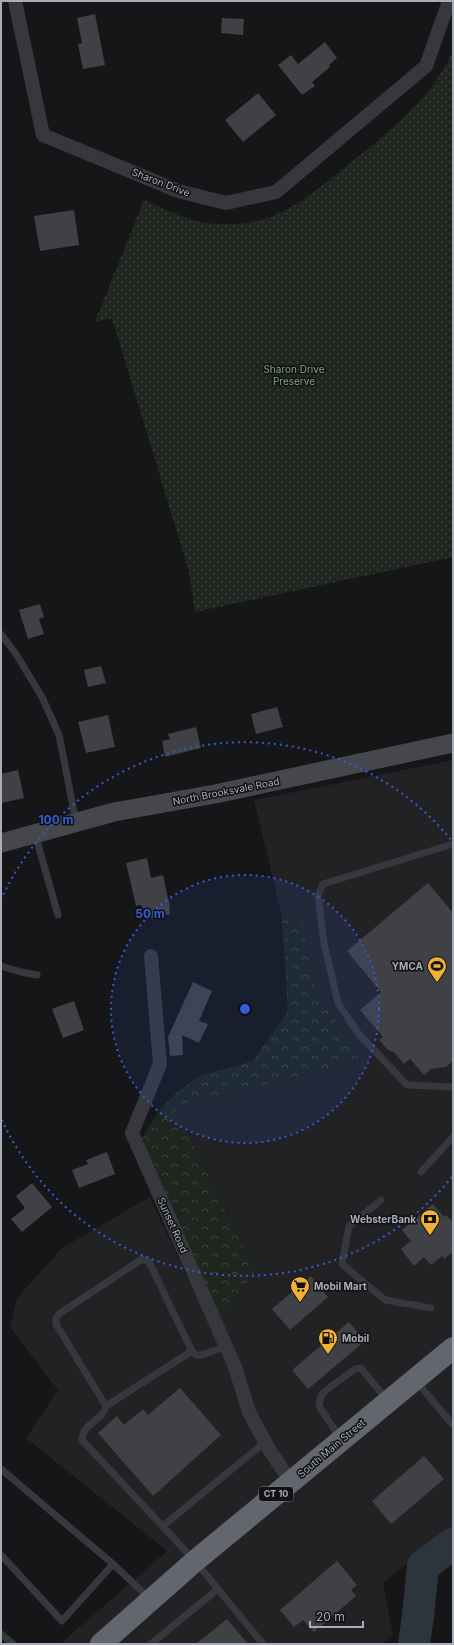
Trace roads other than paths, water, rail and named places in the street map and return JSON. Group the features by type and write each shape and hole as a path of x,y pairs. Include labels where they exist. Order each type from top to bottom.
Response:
{"highway":[{"name":"South Main Street","path":"101,1644 195,1561 453,1348"}],"main road":[{"name":"North Brooksvale Road","path":"1,843 114,812 215,794 453,743"}],"street":[{"name":"Sharon Drive","path":"15,1 43,135 178,191 226,203 276,192 426,66 449,1"},
{"name":"Sunset Road","path":"151,956 160,1064 132,1133 235,1367 250,1412 265,1442 291,1482"}],"lane":[{"path":"1,634 16,654 42,697 59,735 76,822"},
{"path":"34,834 58,915"},
{"path":"453,844 323,884 318,896 324,943 338,1003 358,1033 406,1085 453,1087"},
{"path":"1,966 37,975"},
{"path":"421,1172 453,1137"},
{"path":"381,1200 349,1226 342,1264 385,1300 432,1308"},
{"path":"106,1406 56,1324 56,1318 59,1314 135,1262 142,1259 149,1262 192,1351 196,1355 202,1355 226,1346"},
{"path":"192,1351 106,1406 102,1414 84,1430 82,1440 195,1561 263,1644"},
{"path":"341,1440 319,1406 321,1396 326,1390 355,1369 361,1368 388,1401"},
{"path":"414,1379 453,1425"},
{"path":"163,1526 265,1442"},
{"path":"1,1469 113,1564 152,1600"},
{"path":"1,1554 62,1621 113,1564"},
{"path":"151,1644 218,1589"},
{"path":"1,1634 13,1644"}],"waterway":[{"path":"414,1644 423,1566 453,1544"}],"place":[{"name":"YMCA","path":"437,983"},
{"name":"WebsterBank","path":"430,1236"},
{"name":"Mobil Mart","path":"300,1303"},
{"name":"Mobil","path":"328,1355"}],"park label":[{"name":"Sharon Drive Preserve","path":"294,374"}]}
